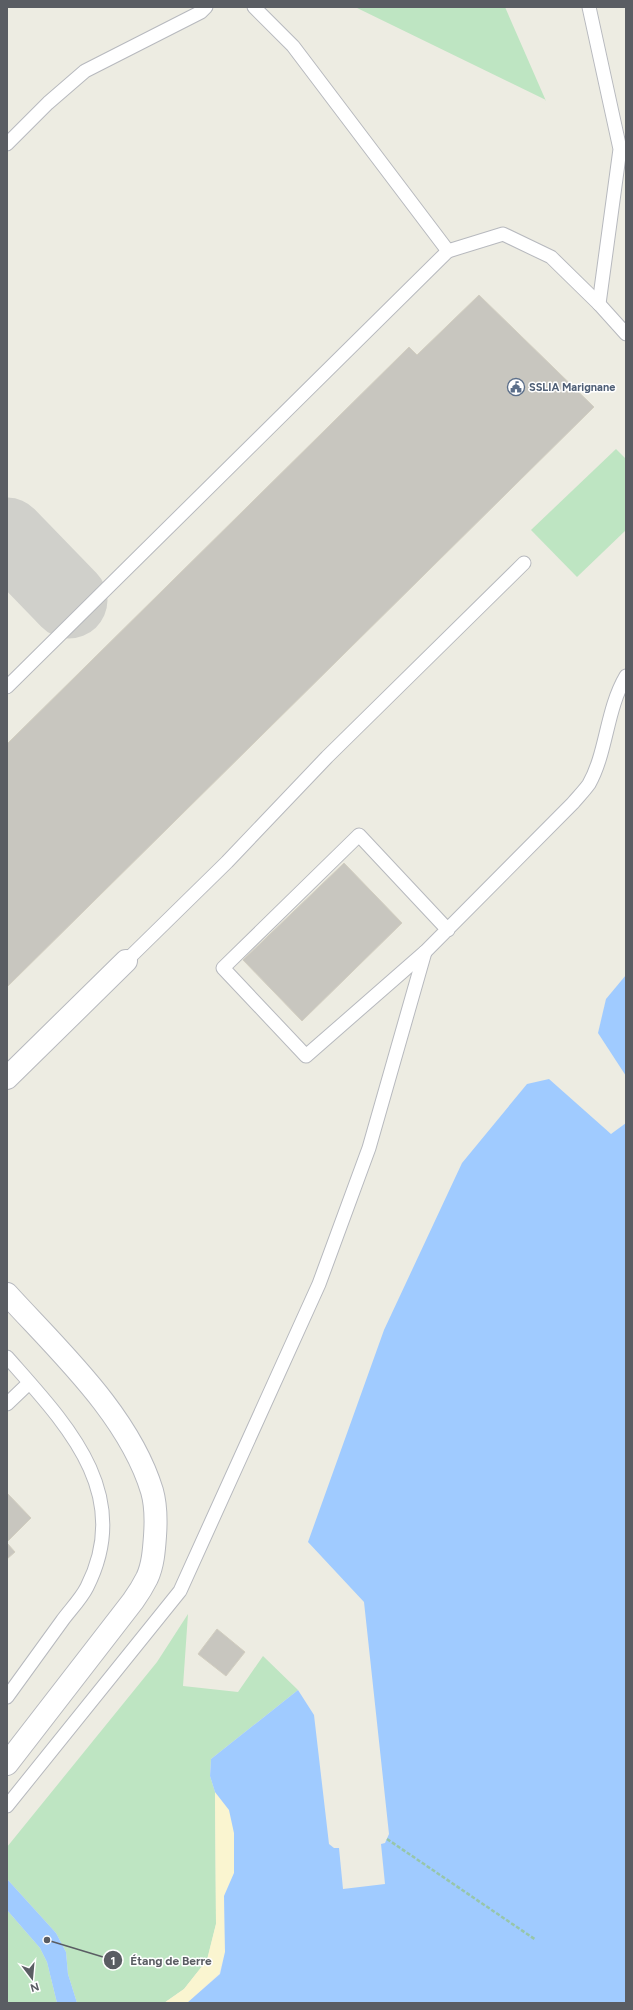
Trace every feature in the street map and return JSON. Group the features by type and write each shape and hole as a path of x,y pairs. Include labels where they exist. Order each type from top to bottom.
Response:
{"street":[{"path":"7,1078 126,961"},
{"path":"7,1294 90,1385 120,1427 140,1462 145,1474 152,1492 156,1518 154,1550 147,1577 133,1601 7,1764"}],"lane":[{"path":"7,144 48,103 85,71 201,12 206,7"},
{"path":"254,7 293,46 448,252"},
{"path":"589,7 620,148 599,304"},
{"path":"7,687 448,252 503,234 551,257 599,304 620,322 626,334"},
{"path":"126,961 227,862 327,757 524,563"},
{"path":"448,930 359,835 223,968 306,1056 425,952 448,930 573,803 588,784 596,769 617,692 626,676"},
{"path":"7,1806 180,1591 319,1284 336,1241 369,1148 425,952"},
{"path":"7,1357 58,1416 83,1452 99,1490 104,1527 99,1561 86,1588 7,1697"},
{"path":"7,1404 30,1383"}],"path":[{"path":"387,1839 536,1940"}],"green space":[{"path":"355,7 505,7 545,100"},
{"path":"616,449 626,459 626,530 577,577 531,530"},
{"path":"188,1614 183,1686 238,1692 263,1656 298,1690 211,1759 210,1776 215,1792 216,1924 207,1960 184,1989 164,2003 77,2003 68,1974 66,1952 56,1933 7,1879 7,1847 157,1662"},
{"path":"7,1910 40,1948 47,1962 57,2003 7,2003"}],"sand":[{"path":"215,1792 229,1810 234,1833 234,1873 224,1896 225,1952 219,1974 187,2003 164,2003 184,1989 207,1960 216,1924"}],"water":[{"path":"626,975 626,1076 598,1033 606,999"},
{"path":"549,1079 611,1134 626,1123 626,2003 187,2003 220,1974 225,1952 224,1896 234,1873 234,1833 229,1810 215,1792 210,1776 211,1759 298,1690 314,1715 329,1844 334,1848 339,1848 343,1889 385,1884 381,1844 385,1843 389,1834 364,1602 308,1542 384,1330 462,1163 527,1084"},
{"path":"7,1879 56,1933 66,1952 68,1974 77,2003 57,2003 47,1962 40,1948 7,1910"}],"building":[{"path":"479,295 594,407 7,987 7,744 409,347 417,355"},
{"path":"344,863 402,923 302,1021 243,960"},
{"path":"7,1493 31,1518 7,1542"},
{"path":"7,1543 15,1552 7,1559"},
{"path":"217,1629 245,1652 226,1676 198,1654"}],"taxiway":[{"path":"7,536 69,600"}],"place":[{"name":"SSLIA Marignane","path":"516,387"},
{"name":"Étang de Berre","path":"47,1940"}]}
